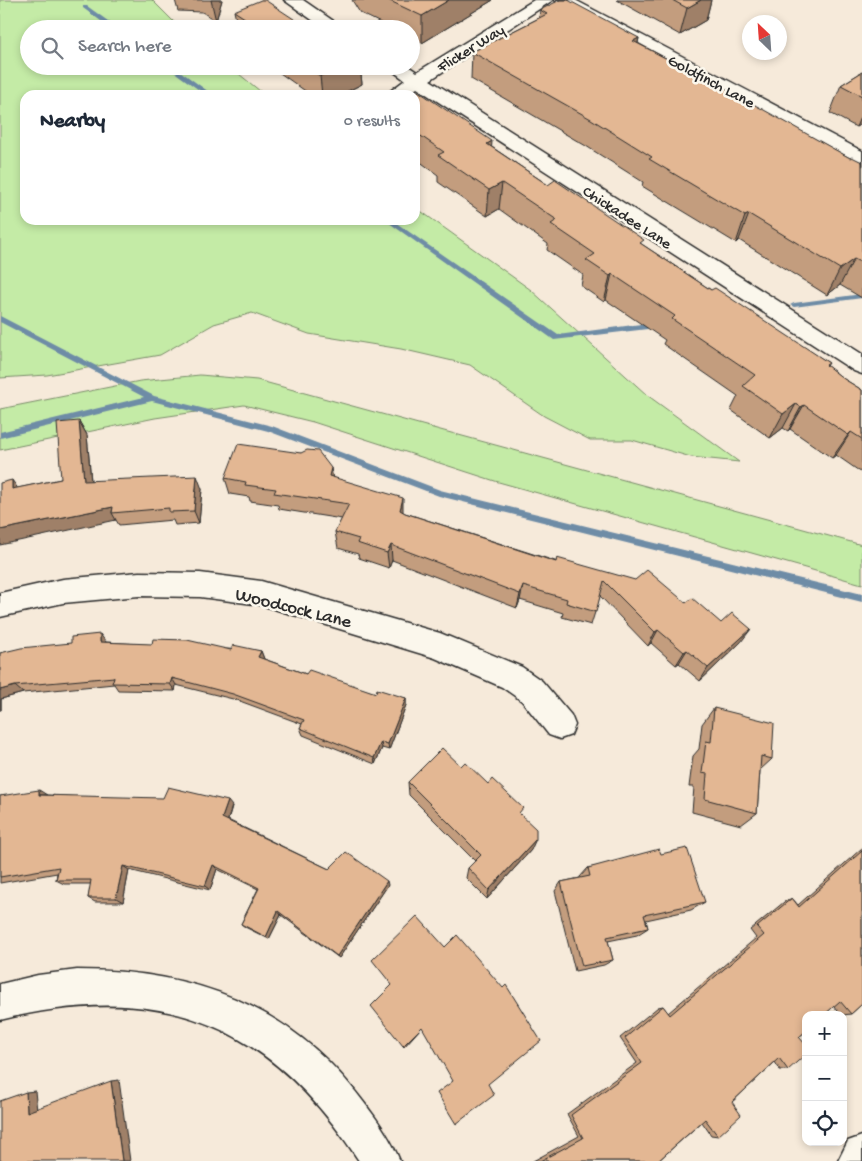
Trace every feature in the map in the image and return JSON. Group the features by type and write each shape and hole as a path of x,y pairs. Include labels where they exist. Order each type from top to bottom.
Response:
{"street":[{"path":"292,0 322,20"},
{"name":"Flicker Way","path":"402,90 545,0"},
{"name":"Goldfinch Lane","path":"563,0 862,159"},
{"name":"Chickadee Lane","path":"409,75 862,365"},
{"name":"Woodcock Lane","path":"0,605 63,591 139,584 200,585 261,593 440,646 512,677 532,691 560,725"},
{"path":"0,1002 19,996 89,986 145,989 198,1002 250,1024 298,1057 342,1103 381,1161"},
{"path":"856,1161 862,1155"}],"green space":[{"path":"0,0 152,0 172,20 20,20 20,75 240,75 259,90 20,90 20,225 420,225 420,211 531,290 647,395 739,462 691,457 632,440 590,440 544,416 470,365 401,349 309,334 252,313 214,324 160,355 47,375 0,378"},
{"path":"200,375 257,380 862,545 862,584 495,481 313,422 244,405 155,418 0,450 0,409 140,381"}],"building":[{"path":"265,0 295,20 248,20 234,11"},
{"path":"388,0 449,0 422,16"},
{"path":"560,0 568,0 639,38 633,41 692,72 694,71 850,158 852,157 862,162 862,263 854,259 840,269 749,214 745,216 649,159 652,157 591,119 472,52 547,14 540,10"},
{"path":"672,0 701,0 687,8"},
{"path":"862,72 862,96 841,85"},
{"path":"420,92 492,141 487,144 548,185 555,180 644,240 640,243 711,290 715,288 829,363 826,365 862,390 862,439 851,432 848,435 804,405 801,407 796,404 783,414 743,386 755,375 672,319 675,316 612,274 610,276 586,260 595,254 551,224 557,220 502,183 489,190 438,155 444,152 420,135"},
{"path":"79,421 84,481 197,476 194,511 169,512 169,508 112,513 113,507 0,530 0,483 12,480 12,489 61,479 57,423"},
{"path":"238,444 301,453 307,450 318,451 331,468 329,476 403,498 400,510 405,513 556,562 557,558 635,580 647,570 686,603 692,598 721,623 732,613 751,629 708,668 687,650 684,652 658,630 655,632 604,581 596,612 566,603 567,599 523,586 520,594 391,545 387,553 357,543 359,539 335,532 349,504 274,493 276,489 245,485 246,482 225,478"},
{"path":"100,634 100,642 152,644 153,639 187,640 231,650 233,645 261,651 258,657 306,674 309,670 376,693 377,689 406,698 388,744 381,742 374,758 300,728 304,720 233,694 172,678 170,684 112,683 114,677 15,686 0,690 0,653 21,648 71,643 71,637"},
{"path":"714,708 774,723 772,759 761,756 757,813 705,799 707,774 702,773 706,741 711,742"},
{"path":"442,748 461,766 465,762 488,784 492,779 523,808 519,813 536,829 536,839 489,890 468,868 481,855 408,782"},
{"path":"168,787 228,801 222,818 329,869 346,852 387,881 337,956 278,911 266,937 241,924 259,888 213,865 205,886 123,866 116,898 88,898 91,880 56,880 59,867 0,877 0,796 39,790 39,795 163,798"},
{"path":"687,848 705,902 644,915 648,928 607,937 613,960 582,966 561,882 590,876 588,868 659,849 661,854"},
{"path":"862,851 862,1004 851,1014 840,1001 829,1011 802,1011 802,1034 799,1037 802,1040 802,1058 788,1070 779,1058 732,1102 741,1115 718,1136 705,1119 658,1161 540,1161 583,1138 571,1115 642,1063 625,1038 663,1006 670,1015 764,935 757,927 792,898 799,907"},
{"path":"417,916 445,947 457,935 503,988 506,985 541,1041 488,1084 494,1095 456,1124 437,1093 453,1081 422,1027 403,1046 371,1006 392,985 372,960"},
{"path":"111,1081 122,1161 0,1161 0,1101 26,1092 27,1112"}],"waterway":[{"path":"85,7 103,20"},
{"path":"182,75 203,90"},
{"path":"395,225 557,338 656,325"},
{"path":"794,305 862,296"},
{"path":"0,319 152,398"},
{"path":"0,435 152,398"},
{"path":"152,398 269,428 439,493 862,598"}]}
